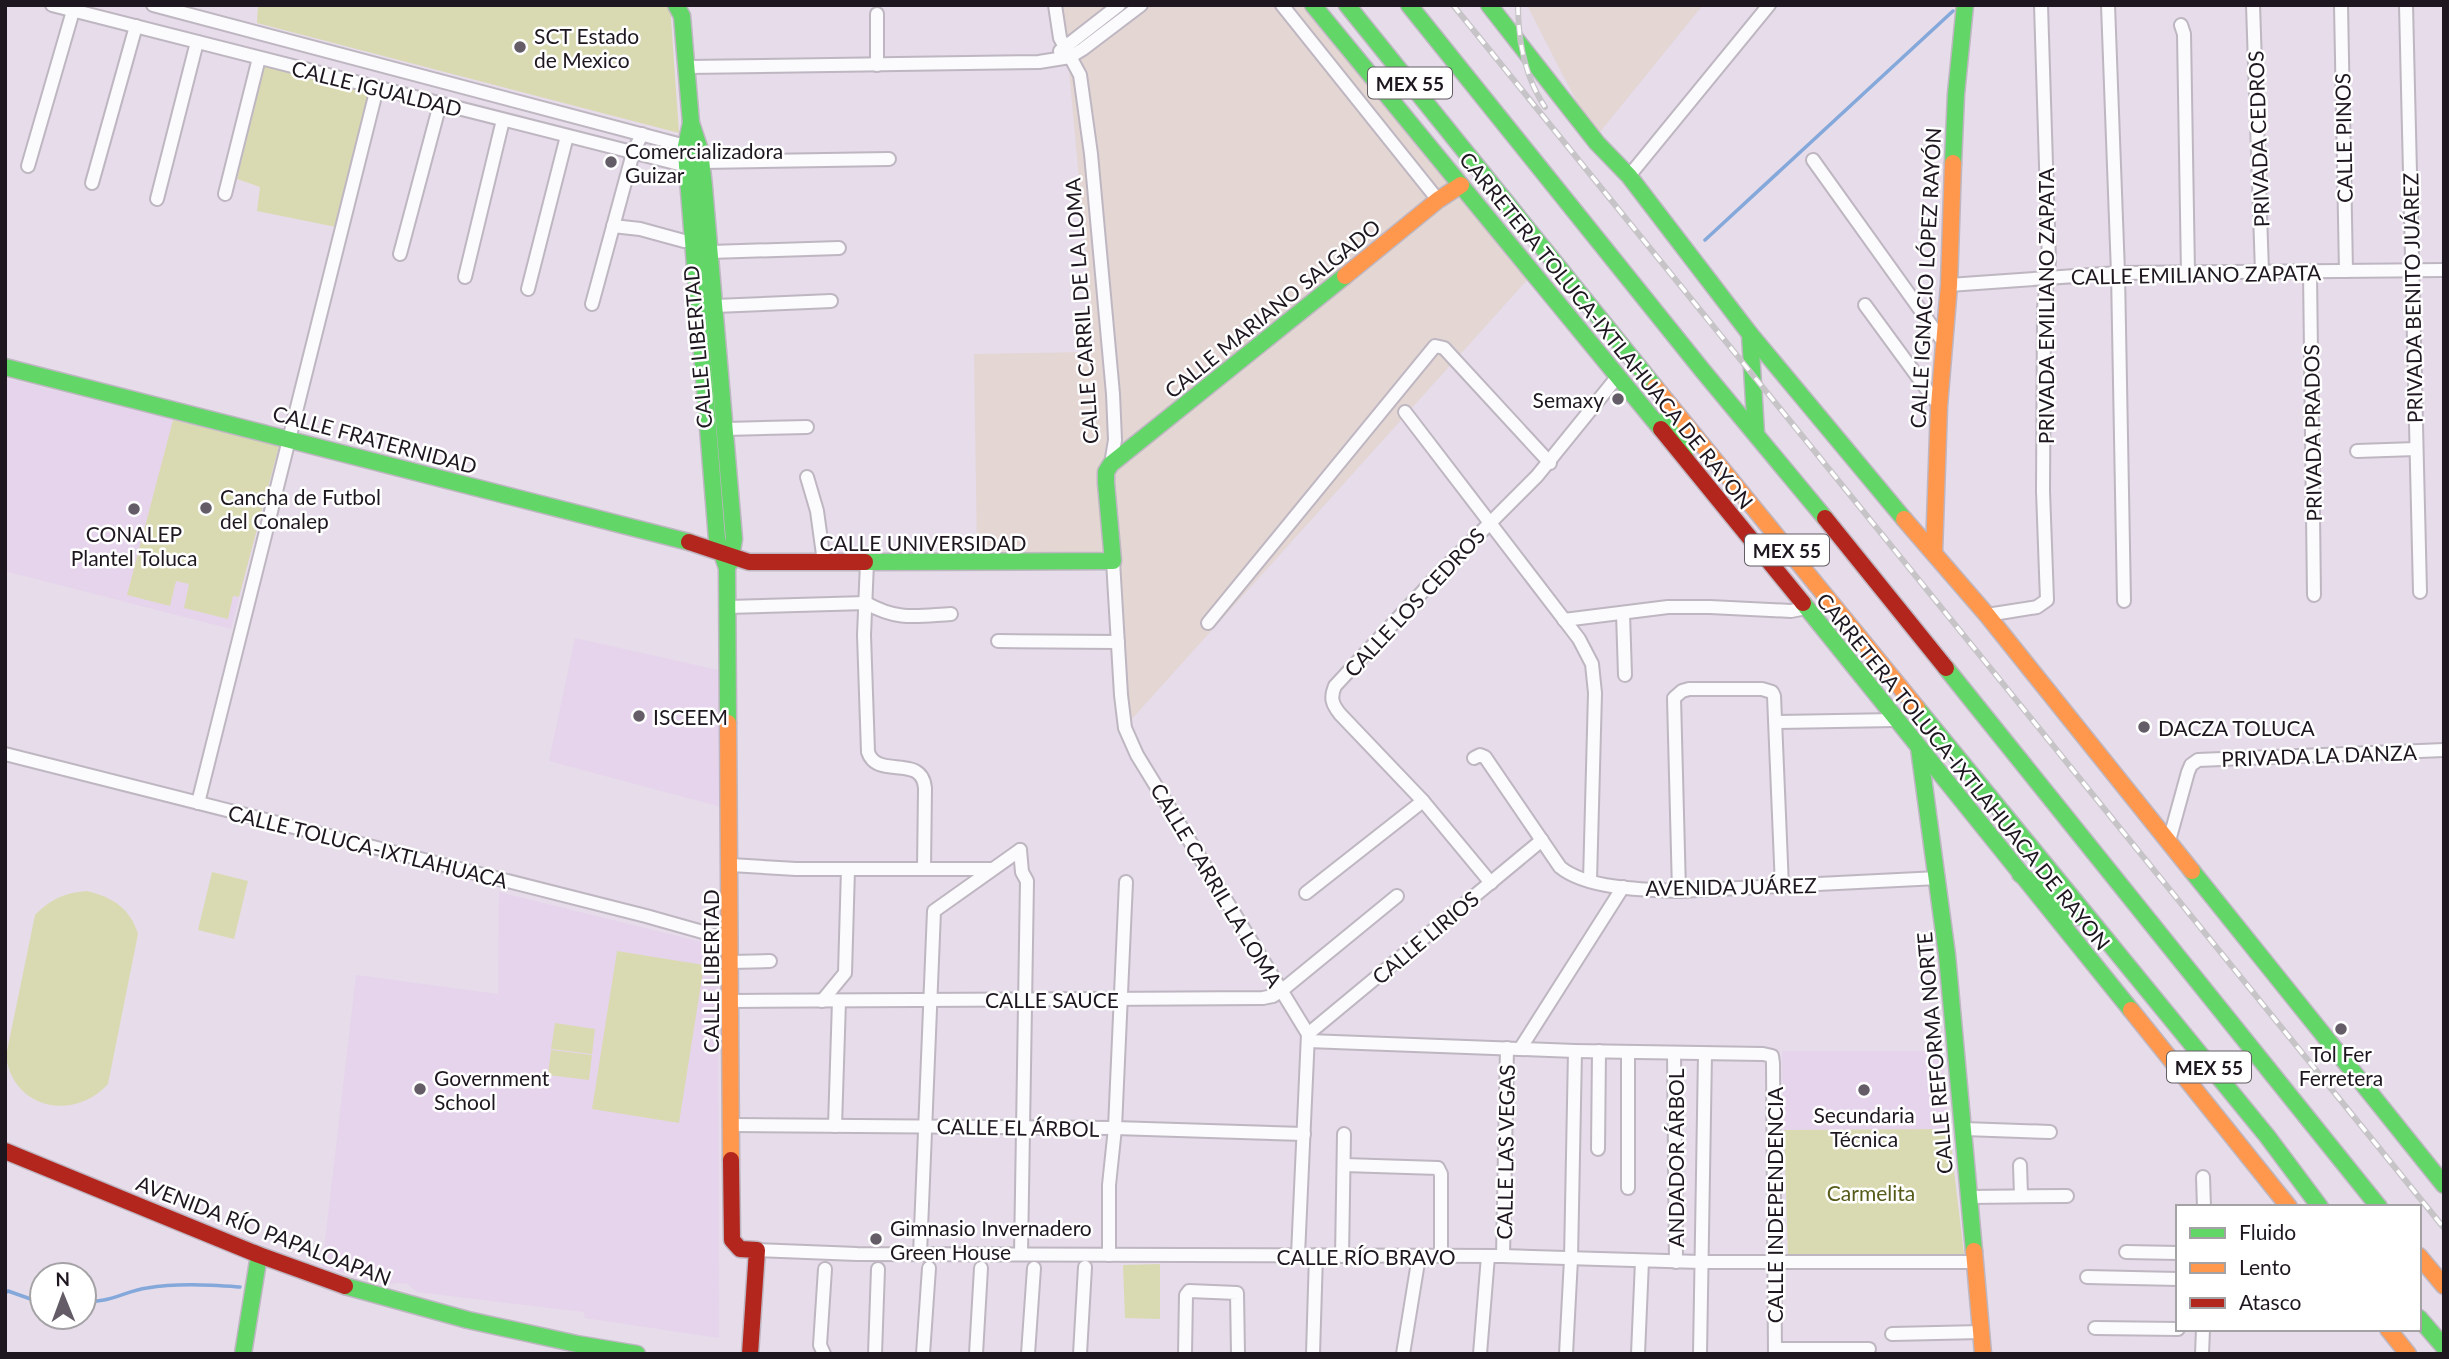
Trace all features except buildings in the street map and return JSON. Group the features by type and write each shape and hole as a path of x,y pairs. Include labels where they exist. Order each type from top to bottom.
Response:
{"main road":[{"name":"CARRETERA TOLUCA-IXTLAHUACA DE RAYON","path":"1313,5 1686,459 2287,1205"},
{"name":"CARRETERA TOLUCA-IXTLAHUACA DE RAYON","path":"1347,5 2267,1136 2319,1204"},
{"name":"MEX 55","path":"1409,5 2377,1205"},
{"path":"1489,5 1597,143 1629,176 1750,334 1987,615 2109,771 2169,841 2444,1185"},
{"name":"CALLE IGNACIO LÓPEZ RAYÓN","path":"1934,552 1939,406 1949,285 1956,94 1965,5"},
{"name":"CALLE LIBERTAD","path":"682,9 694,156 710,252 734,539 728,558 727,607 732,1240 740,1249 757,1250"},
{"name":"CALLE LIBERTAD","path":"694,156 694,240 717,539 728,558"},
{"name":"CALLE MARIANO SALGADO","path":"1111,464 1438,200 1461,185"},
{"path":"1750,334 1756,434"},
{"name":"CALLE FRATERNIDAD","path":"5,367 566,509 728,558"},
{"path":"1661,394 1686,459"},
{"name":"CALLE CARRIL DE LA LOMA","path":"1111,464 1106,472 1105,483 1112,561"},
{"name":"CALLE UNIVERSIDAD","path":"728,558 749,562 1112,561"},
{"name":"CALLE REFORMA NORTE","path":"1919,748 1938,878 1964,1129 1983,1354"},
{"path":"2020,874 2104,938"},
{"name":"AVENIDA RÍO PAPALOAPAN","path":"5,1151 259,1255 353,1289 410,1306 577,1344 637,1354"},
{"path":"750,1354 757,1250"},
{"path":"243,1354 259,1255"},
{"path":"2421,1258 2444,1286"},
{"path":"2421,1320 2444,1347"},
{"path":"2390,1331 2408,1354"},
{"path":"2413,1331 2430,1354"}],"street":[{"name":"CALLE IGUALDAD","path":"52,5 633,153 694,156"},
{"name":"CALLE IGUALDAD","path":"153,5 642,134 694,156"},
{"name":"CALLE CARRIL DE LA LOMA","path":"1055,5 1058,33 1078,69 1083,89 1100,235 1115,440 1111,464"},
{"path":"1068,53 1119,5"},
{"path":"687,67 1050,60 1095,42 1141,5"},
{"path":"1282,5 1438,200"},
{"path":"1629,176 1769,5"},
{"name":"PRIVADA EMILIANO ZAPATA","path":"1987,615 2043,604 2047,600 2043,491 2044,308 2049,261 2041,5"},
{"path":"2108,5 2118,274 2124,601"},
{"name":"PRIVADA CEDROS","path":"2253,5 2262,272"},
{"name":"CALLE PINOS","path":"2341,5 2346,271"},
{"name":"PRIVADA BENITO JUÁREZ","path":"2406,5 2420,592"},
{"path":"28,166 73,10"},
{"path":"877,14 877,65"},
{"path":"2181,25 2184,34 2187,104 2188,273"},
{"path":"92,183 136,26"},
{"path":"1316,47 1335,32"},
{"path":"157,200 197,42"},
{"path":"225,194 259,58"},
{"path":"198,803 377,88"},
{"path":"400,254 440,104"},
{"path":"465,277 503,120"},
{"path":"592,304 633,153 642,134"},
{"path":"528,289 567,136"},
{"path":"694,156 889,159"},
{"path":"1813,160 1944,343"},
{"path":"613,226 640,229 684,241 694,240"},
{"path":"710,252 839,248"},
{"name":"CALLE EMILIANO ZAPATA","path":"1949,285 2118,274 2444,270"},
{"name":"PRIVADA PRADOS","path":"2310,272 2314,595"},
{"path":"715,306 831,302"},
{"path":"1865,305 1939,406"},
{"path":"1208,623 1435,346 1444,348 1553,459"},
{"name":"CALLE LOS CEDROS","path":"1491,883 1423,801 1340,714 1332,703 1332,692 1399,617 1553,459 1618,376"},
{"path":"1405,412 1491,522 1587,653 1594,675 1590,881"},
{"path":"726,429 807,427"},
{"path":"2357,451 2416,449"},
{"path":"807,477 817,511 824,562"},
{"name":"CALLE CARRIL DE LA LOMA","path":"1112,561 1125,729"},
{"path":"867,562 868,755 874,763 908,768 923,778 924,869"},
{"path":"727,607 866,603 885,614 903,617 951,614"},
{"path":"1564,620 1668,607 1791,611 1806,608"},
{"path":"1623,613 1625,675"},
{"path":"999,641 1118,642"},
{"path":"1679,891 1673,707 1676,695 1689,689 1762,689 1772,692 1775,701 1782,887"},
{"path":"1776,722 1896,720"},
{"name":"CALLE CARRIL LA LOMA","path":"1125,729 1137,755 1308,1038"},
{"name":"PRIVADA LA DANZA","path":"2169,841 2188,772 2191,765 2198,760 2444,750"},
{"name":"CALLE TOLUCA-IXTLAHUACA","path":"5,754 646,916 731,940"},
{"name":"AVENIDA JUÁREZ","path":"1474,758 1480,755 1485,757 1556,863 1567,872 1590,881 1623,887 1679,891 1938,878"},
{"path":"1306,893 1423,801"},
{"name":"CALLE LIRIOS","path":"1308,1038 1542,840"},
{"path":"920,1254 934,911 1020,850 1022,872 1027,881 1021,1254"},
{"path":"731,865 848,869 992,869"},
{"path":"822,1001 845,973 848,869"},
{"path":"1109,1255 1109,1185 1115,1128 1126,881"},
{"path":"1514,1049 1623,887"},
{"path":"1281,991 1397,895"},
{"path":"731,962 770,961"},
{"name":"CALLE SAUCE","path":"731,1001 1264,998 1281,991"},
{"path":"835,1126 839,1001"},
{"path":"1298,1255 1308,1038 1514,1049 1705,1054 1700,1354"},
{"name":"CALLE LAS VEGAS","path":"1503,1256 1514,1049"},
{"path":"1566,1354 1571,1259 1574,1051"},
{"path":"1598,1149 1599,1051"},
{"path":"1628,1052 1628,1188"},
{"name":"ANDADOR ÁRBOL","path":"1674,1054 1676,1262"},
{"name":"CALLE INDEPENDENCIA","path":"1705,1054 1772,1056 1775,1351"},
{"name":"CALLE EL ÁRBOL","path":"731,1125 1115,1128 1304,1134"},
{"path":"1964,1129 2050,1132"},
{"path":"1342,1255 1345,1134"},
{"path":"1344,1165 1433,1167 1440,1170 1441,1256"},
{"path":"2020,1165 2021,1195"},
{"path":"2203,1177 2204,1205"},
{"path":"1969,1197 2067,1196"},
{"name":"CALLE RÍO BRAVO","path":"757,1250 920,1254 1503,1256 1676,1262 1974,1262"},
{"path":"2126,1252 2176,1253"},
{"path":"1313,1354 1316,1255"},
{"path":"1403,1354 1419,1256"},
{"name":"CALLE LAS VEGAS","path":"1480,1354 1488,1256"},
{"path":"1638,1354 1642,1261"},
{"path":"1080,1354 1085,1267"},
{"path":"923,1354 929,1268"},
{"path":"976,1354 981,1268"},
{"path":"1028,1354 1034,1268"},
{"path":"820,1351 825,1269"},
{"path":"874,1353 878,1269"},
{"path":"2087,1277 2176,1279"},
{"path":"1185,1354 1186,1294 1189,1291 1237,1293 1238,1354"},
{"path":"2095,1328 2176,1329"},
{"path":"2202,1354 2203,1331"},
{"path":"1892,1334 1981,1332"},
{"path":"1775,1351 1869,1349"}],"shaded area":[{"path":"1063,5 1307,5 1529,278 1121,731 1119,556 977,552 974,354 1095,352"},
{"path":"1527,5 1703,5 1595,138"},
{"name":"CONALEP Plantel Toluca","path":"5,378 279,446 231,629 5,571"},
{"name":"ISCEEM","path":"575,638 718,670 725,808 549,761"},
{"path":"499,892 718,946 719,1338 585,1318 584,1312 417,1292 408,1284 386,1285 322,1267 356,975 498,994"},
{"name":"Secundaria Técnica","path":"1782,1051 1942,1051 1949,1129 1784,1130"}],"green space":[{"path":"258,5 670,5 679,133 257,23"},
{"path":"265,59 376,88 336,227 257,211 260,187 237,179"},
{"name":"Cancha de Futbol del Conalep","path":"173,420 279,446 239,597 233,596 228,619 184,608 189,584 176,581 170,606 127,595"},
{"path":"212,872 248,881 234,939 198,930"},
{"path":"87,891 119,905 130,917 138,934 108,1084 94,1096 78,1103 62,1106 46,1104 32,1098 20,1088 11,1074 6,1056 35,915 58,898"},
{"path":"617,951 704,965 679,1123 592,1109"},
{"path":"555,1023 595,1029 592,1054 551,1049"},
{"path":"551,1050 592,1055 589,1080 548,1075"},
{"name":"Carmelita","path":"1949,1129 1964,1254 1788,1256 1784,1130"},
{"path":"1160,1264 1160,1319 1125,1318 1123,1265"}],"waterway":[{"path":"1705,240 1953,11"},
{"path":"98,1301 159,1286 240,1287"},
{"path":"5,1293 8,1291 28,1298"}],"railway":[{"path":"1453,5 2444,1228"},
{"path":"1518,5 1524,58 1532,83 1545,107"}],"traffic: fast":[{"path":"676,5 682,16 691,123 700,150 704,187 734,539 730,563"},
{"path":"1313,5 1661,429"},
{"path":"1347,5 1655,387"},
{"path":"1409,5 1703,371 1825,518"},
{"path":"1489,5 1597,143 1629,176 1750,334 1904,519"},
{"path":"1953,163 1956,94 1965,5"},
{"path":"691,123 686,146 687,166 717,539 727,568 728,723"},
{"path":"865,562 1113,561 1106,483 1106,472 1111,464 1345,276"},
{"path":"1750,334 1756,434"},
{"path":"5,367 689,542"},
{"path":"1668,413 1686,459"},
{"path":"1803,603 2131,1010"},
{"path":"1946,668 2377,1205"},
{"path":"1917,708 2267,1136 2319,1205"},
{"path":"1919,748 1947,955 1974,1251"},
{"path":"2192,871 2444,1185"},
{"path":"2020,874 2077,917"},
{"path":"243,1354 259,1255"},
{"path":"345,1286 468,1320 637,1354"},
{"path":"2421,1320 2444,1347"}],"traffic: slow":[{"path":"1934,552 1939,406 1949,285 1953,163"},
{"path":"1345,276 1438,200 1461,185"},
{"path":"1655,387 1917,708"},
{"path":"1904,519 1987,615 2192,871"},
{"path":"728,723 731,1160"},
{"path":"2131,1010 2287,1205"},
{"path":"1974,1251 1983,1354"},
{"path":"2421,1258 2444,1286"},
{"path":"2390,1331 2408,1354"}],"traffic: jam":[{"path":"1661,429 1803,603"},
{"path":"1825,518 1946,668"},
{"path":"689,542 749,562 865,562"},
{"path":"5,1151 259,1255 345,1286"},
{"path":"731,1160 732,1240 740,1249 757,1250 750,1354"}],"place":[{"name":"SCT Estado de Mexico","path":"520,47"},
{"name":"Comercializadora Guizar","path":"611,162"},
{"name":"Semaxy","path":"1618,399"},
{"name":"Cancha de Futbol del Conalep","path":"206,508"},
{"name":"CONALEP Plantel Toluca","path":"134,509"},
{"name":"ISCEEM","path":"639,716"},
{"name":"DACZA TOLUCA","path":"2144,727"},
{"name":"Tol Fer Ferretera","path":"2341,1029"},
{"name":"Government School","path":"420,1089"},
{"name":"Secundaria Técnica","path":"1864,1090"},
{"name":"Gimnasio Invernadero Green House","path":"876,1239"}]}
